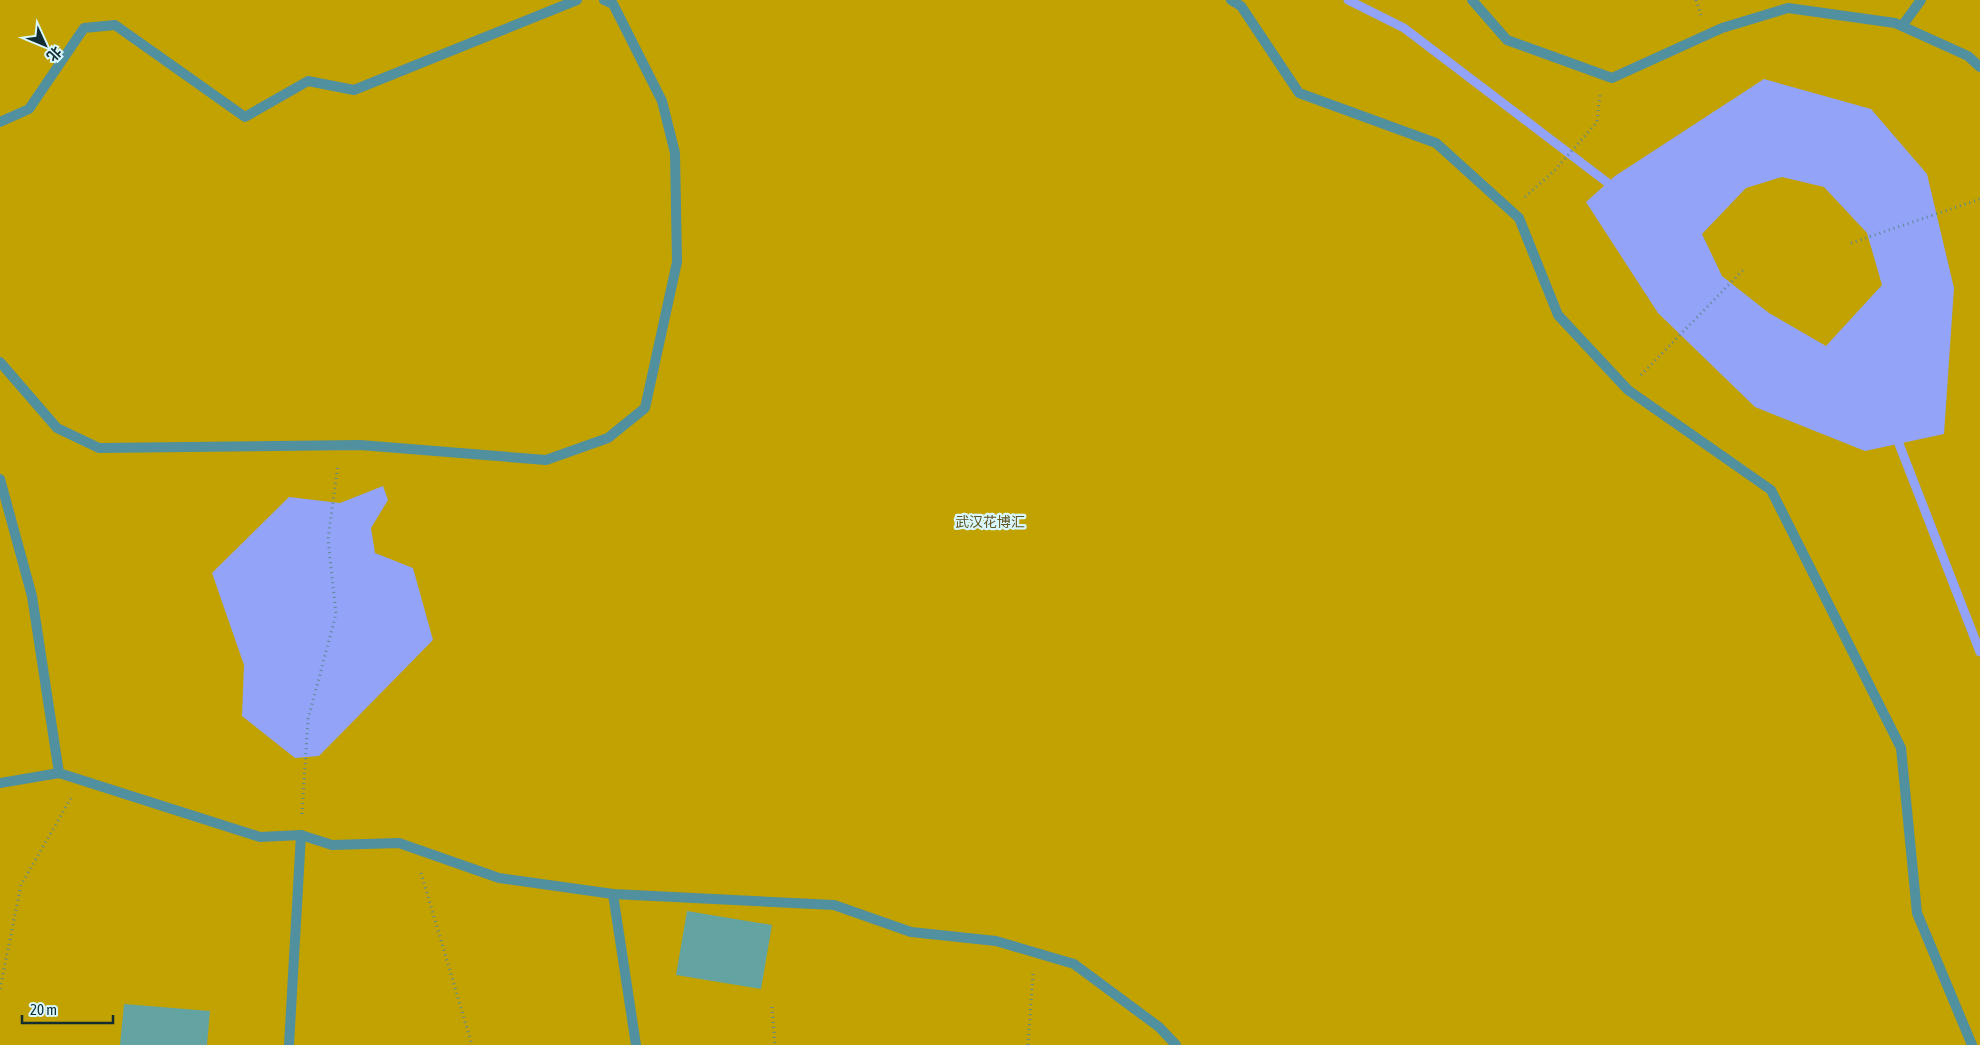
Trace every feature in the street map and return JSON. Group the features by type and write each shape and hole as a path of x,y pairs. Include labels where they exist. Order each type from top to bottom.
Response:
{"street":[{"path":"0,122 29,109 84,28 115,25 245,117 308,80 354,90 577,0"},
{"path":"0,362 57,428 98,448 341,445 546,460 608,438 644,408 677,262 675,153 662,101 613,4 604,0"},
{"path":"1231,0 1241,6 1299,93 1436,143 1519,218 1558,316 1628,390 1771,490 1901,748 1917,913 1972,1045"},
{"path":"1472,0 1507,40 1612,78 1722,28 1788,8 1895,23 1968,56 1980,67"},
{"path":"1902,26 1921,0"},
{"path":"0,479 32,596 59,773"},
{"path":"0,783 59,773 260,837 301,835 332,845 400,843 499,878 613,894 834,905 911,932 996,941 1074,964 1159,1027 1176,1045"},
{"path":"289,1045 301,835"},
{"path":"613,894 636,1045"}],"path":[{"path":"1511,211 1555,170 1597,122"},
{"path":"1851,243 1962,206 1980,198"},
{"path":"1655,358 1743,270"},
{"path":"301,835 308,718 336,614 328,539 341,445"},
{"path":"0,988 21,885 82,780"},
{"path":"414,848 472,1045"},
{"path":"1028,1045 1034,952"},
{"path":"772,1007 775,1045"}],"green space":[{"name":"武汉花博汇","path":"0,0 1980,0 1980,1045 0,1045"}],"water":[{"path":"1764,79 1871,109 1927,174 1954,288 1944,434 1865,451 1755,407 1658,313 1586,202 1615,176","holes":["1782,177 1824,187 1867,233 1882,285 1826,346 1769,313 1722,276 1702,234 1746,188"]},
{"path":"383,486 388,500 371,528 375,553 413,568 433,640 319,756 295,758 242,716 244,665 212,573 289,497 340,503"}],"building":[{"path":"687,911 772,925 761,989 676,975"},
{"path":"124,1004 210,1011 207,1045 120,1045"}],"waterway":[{"path":"1348,0 1404,28 1608,183"},
{"path":"1899,444 1980,652"}]}
